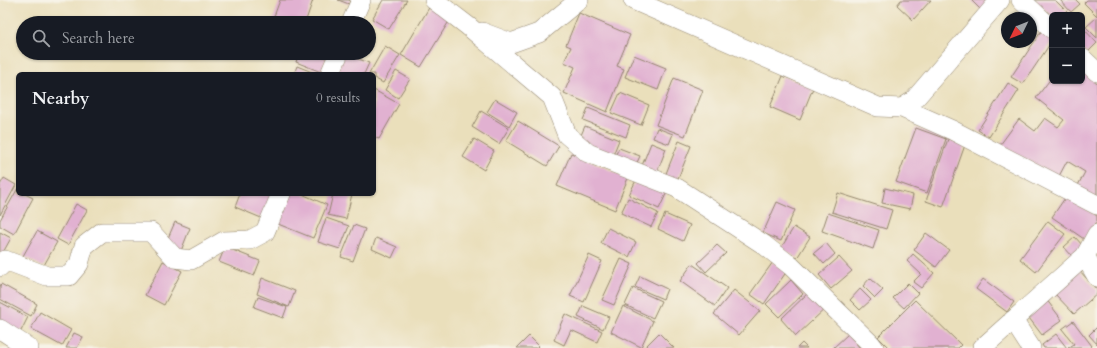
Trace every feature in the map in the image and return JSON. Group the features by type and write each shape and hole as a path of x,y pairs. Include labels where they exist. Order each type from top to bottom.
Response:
{"street":[{"path":"354,16 361,0"},
{"path":"434,0 468,26 552,97 566,135 588,153 677,188 763,244 791,266 872,344 874,348"},
{"path":"468,26 511,43 539,33 579,0"},
{"path":"633,0 878,107 902,108 952,130 1097,205"},
{"path":"902,108 913,101 1000,0"},
{"path":"1021,0 1049,26"},
{"path":"331,72 336,60"},
{"path":"1085,61 1097,72"},
{"path":"0,267 5,260 47,276 69,276 79,264 84,246 102,232 151,232 176,258 191,260 224,241 250,240 265,232 280,196"},
{"path":"982,348 1085,256 1097,234"},
{"path":"1085,256 1097,277"},
{"path":"1013,320 1031,348"},
{"path":"0,329 30,348"}],"building":[{"path":"280,0 313,0 307,16 274,16"},
{"path":"338,0 350,0 349,4"},
{"path":"383,0 407,0 389,29 376,21 376,16 374,16"},
{"path":"901,0 931,0 913,20 897,5"},
{"path":"971,0 991,0 981,10"},
{"path":"1035,0 1055,0 1067,12 1049,12 1049,14"},
{"path":"1060,0 1076,0 1080,4 1071,12"},
{"path":"1087,0 1097,0 1097,16 1084,3"},
{"path":"430,6 451,18 421,67 401,55"},
{"path":"579,13 630,35 617,66 624,69 607,112 564,93 575,67 564,62 571,47 566,45"},
{"path":"1097,17 1097,38 1086,27"},
{"path":"1044,27 1049,30 1049,45 1023,84 1011,77 1030,48 1037,48 1037,38"},
{"path":"1085,30 1097,43 1087,53 1085,51"},
{"path":"385,46 400,55 383,83 376,79 376,72 370,72"},
{"path":"634,55 666,68 658,90 625,77"},
{"path":"297,60 326,60 321,72 296,62"},
{"path":"341,60 362,60 369,63 365,72 337,72"},
{"path":"297,66 312,72 295,72"},
{"path":"396,71 410,79 398,98 385,90"},
{"path":"1085,72 1097,83 1097,201 1076,189 1085,172 1067,161 1058,178 1000,145 1019,119 1035,131 1045,118 1058,127 1064,120 1036,98 1049,81 1049,84 1085,84"},
{"path":"783,76 813,88 800,120 770,107"},
{"path":"674,78 703,90 685,136 656,125"},
{"path":"1008,83 1019,90 989,137 978,130"},
{"path":"376,91 399,104 379,139 376,138"},
{"path":"620,93 649,105 641,125 611,113"},
{"path":"495,99 517,112 509,126 487,112"},
{"path":"588,108 630,125 626,137 583,120"},
{"path":"481,111 509,128 499,144 472,127"},
{"path":"518,121 559,146 547,166 506,141"},
{"path":"585,126 619,140 613,155 578,142"},
{"path":"657,128 673,134 669,144 653,138"},
{"path":"916,128 946,139 927,193 896,182"},
{"path":"474,139 494,151 484,170 463,157"},
{"path":"948,139 965,145 943,207 926,201"},
{"path":"679,141 691,146 677,181 665,176"},
{"path":"651,143 666,149 656,175 641,168"},
{"path":"619,148 640,156 635,167 614,158"},
{"path":"571,153 628,178 615,210 557,186"},
{"path":"4,178 16,185 0,215 0,185"},
{"path":"637,178 667,192 659,209 629,195"},
{"path":"885,188 913,195 910,209 882,203"},
{"path":"16,192 16,196 29,196 33,198 14,234 0,226 0,220"},
{"path":"838,193 892,210 886,229 832,212"},
{"path":"1067,195 1097,216 1097,221 1084,239 1052,217"},
{"path":"239,196 276,196 266,220 235,207"},
{"path":"290,196 307,196 327,205 313,238 278,224"},
{"path":"333,196 352,196 346,219 328,215"},
{"path":"628,198 658,213 651,227 621,213"},
{"path":"777,202 795,210 781,241 763,233"},
{"path":"76,204 87,210 68,245 57,239"},
{"path":"828,213 879,230 873,249 822,231"},
{"path":"665,214 690,225 683,241 658,229"},
{"path":"326,218 349,226 340,249 318,242"},
{"path":"1048,221 1065,234 1036,272 1020,259"},
{"path":"175,222 190,228 181,251 165,245"},
{"path":"354,225 365,229 353,261 341,257"},
{"path":"794,227 810,237 797,258 781,248"},
{"path":"608,228 636,242 629,257 601,243"},
{"path":"37,231 57,242 43,267 23,256"},
{"path":"0,232 11,238 0,258"},
{"path":"926,233 949,250 936,267 914,250"},
{"path":"1075,237 1083,246 1072,256 1064,247"},
{"path":"376,238 397,247 392,258 372,249"},
{"path":"826,243 835,254 824,264 814,253"},
{"path":"717,245 726,253 706,272 698,263"},
{"path":"225,247 260,261 254,276 219,262"},
{"path":"913,254 934,273 921,288 913,282 921,274 907,261"},
{"path":"589,255 602,261 584,302 570,296"},
{"path":"839,257 852,271 831,289 819,275"},
{"path":"621,259 632,264 614,305 602,300"},
{"path":"163,261 182,271 164,305 145,295"},
{"path":"773,262 787,271 764,304 750,294"},
{"path":"692,264 727,288 715,306 680,281"},
{"path":"1079,270 1097,290 1097,294 1074,314 1054,293"},
{"path":"640,276 667,289 663,299 635,287"},
{"path":"262,278 295,291 289,307 257,294"},
{"path":"870,278 883,290 875,298 863,286"},
{"path":"983,279 1014,302 1007,312 976,289"},
{"path":"791,280 803,294 779,317 766,304"},
{"path":"908,283 918,293 904,308 893,298"},
{"path":"1,284 37,304 31,316 0,299"},
{"path":"633,288 661,301 653,318 625,305"},
{"path":"812,289 828,306 796,336 781,319"},
{"path":"860,289 871,300 860,310 850,300"},
{"path":"734,290 760,311 739,335 714,314"},
{"path":"258,297 287,307 283,318 254,307"},
{"path":"1046,299 1062,320 1042,335 1026,314"},
{"path":"915,300 961,345 958,348 889,348 878,337"},
{"path":"0,302 28,317 20,333 0,322"},
{"path":"583,306 609,317 603,329 578,317"},
{"path":"623,306 653,321 641,347 611,332"},
{"path":"40,312 71,330 62,346 31,329"},
{"path":"565,314 602,331 597,342 571,330 564,345 554,340"},
{"path":"1073,321 1092,346 1090,348 1068,348 1074,344 1062,329"},
{"path":"1097,327 1097,344 1089,335"},
{"path":"74,333 83,337 77,348 66,348"},
{"path":"659,333 674,348 644,348"},
{"path":"848,334 860,348 833,348"},
{"path":"1056,334 1067,348 1044,348 1042,345"},
{"path":"529,336 539,346 537,348 517,348"},
{"path":"802,343 807,348 797,348"}]}
